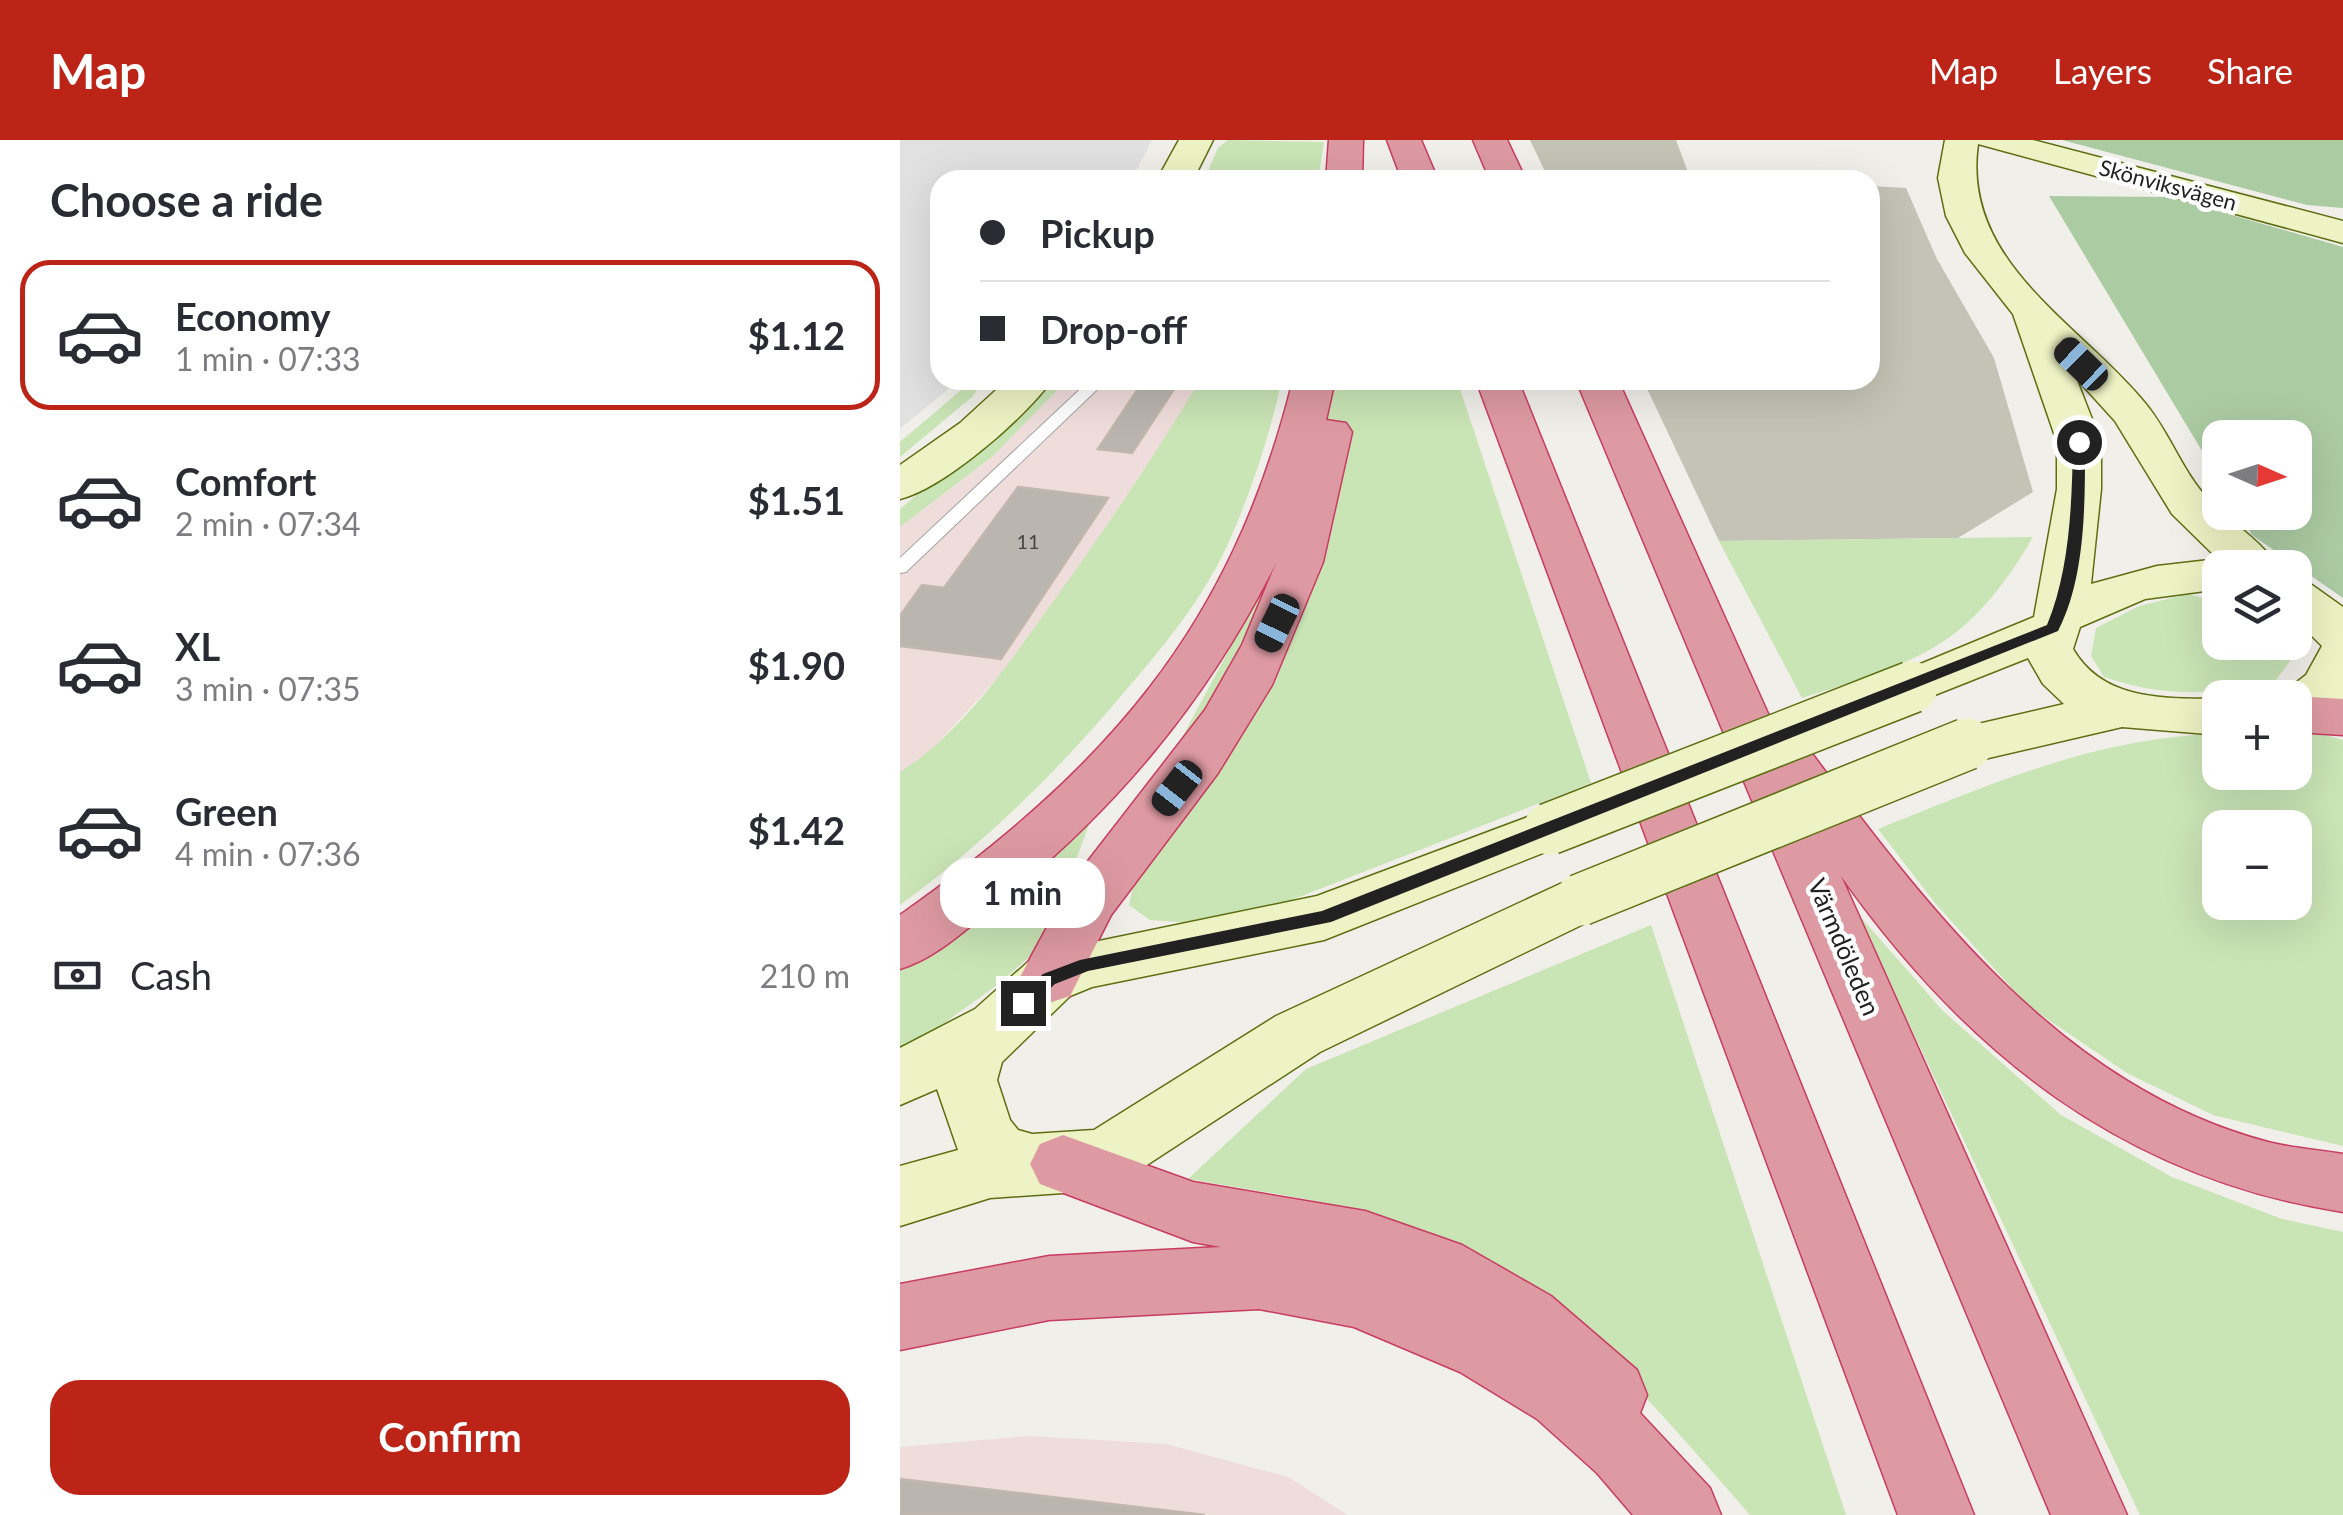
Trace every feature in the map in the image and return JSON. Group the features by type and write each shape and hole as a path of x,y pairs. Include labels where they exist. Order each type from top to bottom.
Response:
{"highway":[{"path":"1344,170 1346,140"},
{"path":"1404,140 1416,170"},
{"path":"1490,140 1504,170"},
{"path":"900,946 1074,808 1178,687 1248,574 1284,486 1311,390"},
{"path":"1049,979 1089,902 1200,759 1252,674 1290,597 1322,489 1337,390"},
{"path":"1501,390 1936,1515"},
{"name":"Värmdöleden","path":"1601,390 2090,1515"},
{"path":"1729,682 1918,934 2001,1019 2097,1098 2180,1140 2268,1171 2343,1183"},
{"path":"2312,713 2343,716"},
{"path":"1047,1164 1193,1212 1365,1242 1438,1267 1526,1319 1610,1392 1697,1515"},
{"path":"900,1317 1049,1288 1259,1277 1358,1295 1486,1348 1563,1394 1623,1448 1682,1515"}],"street":[{"path":"1180,170 1196,140"},
{"path":"1962,140 1954,184 1958,206 2032,316 2130,413 2187,503 2237,550"},
{"name":"Skönviksvägen","path":"1993,140 2343,232"},
{"path":"2032,316 2079,442 2079,489 2048,648 2057,671 2084,696 2118,710"},
{"path":"936,457 1002,390"},
{"path":"900,486 975,432 1020,390"},
{"path":"1047,1164 997,1153 982,1132 966,1080 974,1050 1049,979 1086,964 1324,918 1912,688 2129,586 2202,575"},
{"path":"2312,608 2343,640"},
{"path":"2312,697 2326,686 2343,652"},
{"path":"900,1196 990,1169 1107,1156 1298,1034 1580,900 1967,744 2118,710 2202,716"},
{"path":"900,1078 996,1026"}],"lane":[{"path":"900,568 1088,390"}],"shaded area":[{"path":"900,140 1152,140 1136,170 930,170 930,390 947,390 900,429"},
{"path":"1530,140 1676,140 1687,170 1544,170"},
{"path":"1880,187 1906,188 1937,259 1994,358 2033,492 1958,538 1719,541 1648,390 1880,390"},
{"path":"1057,390 1194,390 1143,476 1004,671 925,757 900,772 900,527 993,456"},
{"path":"1030,1436 1166,1444 1288,1477 1348,1515 900,1515 900,1447"}],"green space":[{"path":"1228,140 1324,142 1320,170 1208,170 1218,148"},
{"path":"2062,140 2343,140 2343,208 2307,205"},
{"path":"2049,196 2169,197 2343,247 2343,598 2312,577 2312,550 2274,550 2249,530 2312,530 2312,420 2202,420 2202,451"},
{"path":"961,390 976,390 900,457 900,442"},
{"path":"1041,390 1057,390 993,456 900,527 900,509"},
{"path":"1194,390 1279,390 1236,526 1194,604 1074,749 991,831 900,905 900,772 944,737 1002,672"},
{"path":"1331,390 1460,390 1591,783 1276,906 1192,923 1150,920 1129,905 1157,784 1265,583"},
{"path":"2033,537 1986,604 1937,645 1879,673 1802,698 1719,541"},
{"path":"2188,594 2202,598 2202,660 2290,661 2276,680 2202,680 2202,691 2168,691 2104,677 2091,656 2096,628 2139,606"},
{"path":"2312,732 2343,740 2343,1146 2213,1115 2127,1073 2028,1006 1935,903 1878,829 2045,766 2088,753 2202,735 2202,790 2312,790"},
{"path":"1094,811 1045,943 997,985 900,1055 900,969"},
{"path":"1857,913 1943,1011 2061,1115 2172,1177 2282,1219 2343,1232 2343,1515 2140,1515"},
{"path":"1651,925 1846,1515 1750,1515 1650,1403 1575,1328 1535,1294 1454,1243 1357,1210 1188,1179 1306,1069"}],"building":[{"path":"1137,390 1173,390 1132,453 1098,449"},
{"path":"1018,487 1108,498 1001,659 900,646 900,616 922,585 944,588"},
{"path":"900,1479 1205,1515 900,1515"}],"route":[{"path":"1023,1003 1049,979 1086,964 1324,918 1912,688 2052,628 2065,598 2079,489 2079,442"}]}
